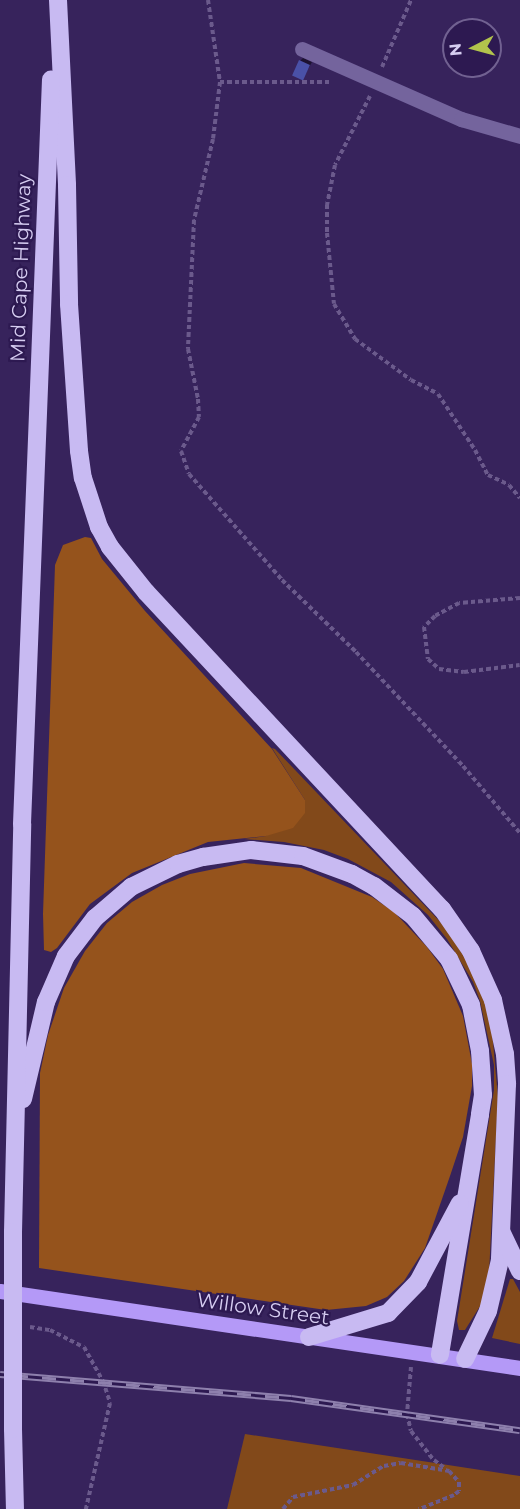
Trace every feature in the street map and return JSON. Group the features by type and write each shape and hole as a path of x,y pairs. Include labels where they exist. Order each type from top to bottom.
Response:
{"highway":[{"name":"Mid Cape Highway","path":"15,1509 13,1232 21,824 57,0"},
{"path":"57,0 67,185 69,304 79,451 93,510 110,547 132,576 425,890 471,951 493,1000 505,1054 506,1113 501,1232 493,1295 465,1359"},
{"path":"14,1139 46,1002 66,956 94,918 131,887 178,864 226,853 275,851 328,864 374,885 413,916 432,936 448,959 471,1005 483,1073 481,1105 440,1355"},
{"path":"309,1337 388,1313 404,1298 428,1266 468,1186"},
{"path":"501,1232 520,1271"}],"main road":[{"name":"Willow Street","path":"0,1291 520,1368"}],"lane":[{"path":"302,48 461,119 520,136"}],"path":[{"path":"208,0 220,82 213,139 194,220 188,349 198,399 198,417 181,451 189,474 282,580 356,652 463,766 520,833"},
{"path":"411,0 393,37 376,82 335,165 327,205 327,233 334,304 355,339 411,380 438,394 475,450 488,476 509,484 520,498"},
{"path":"220,82 336,81"},
{"path":"520,598 459,603 435,616 424,627 428,659 439,669 464,672 520,665"},
{"path":"20,1326 50,1330 84,1347 103,1381 110,1403 86,1509"},
{"path":"412,1351 407,1414 411,1431 434,1460 459,1482 459,1491 419,1509"},
{"path":"283,1509 293,1497 353,1485 384,1466 401,1463 424,1465 448,1471"}],"shaded area":[{"path":"85,537 91,538 102,559 145,611 272,749 305,800 305,813 293,828 266,836 208,842 132,873 90,904 57,948 51,952 44,950 43,914 55,565 63,545"},
{"path":"272,748 447,929 468,963 485,1003 492,1031 498,1098 489,1273 482,1303 465,1330 459,1330 457,1321 494,1090 494,1065 480,1001 473,982 447,939 428,915 391,882 348,859 324,850 284,842 244,839 266,836 305,800"},
{"path":"244,863 301,868 372,897 394,912 427,947 443,969 463,1016 472,1064 472,1086 463,1137 450,1176 425,1248 404,1281 387,1297 366,1306 326,1310 39,1268 40,1073 48,1035 64,988 85,951 107,923 132,902 162,885 190,874"},
{"path":"510,1279 513,1279 520,1292 520,1344 492,1338"},
{"path":"245,1434 520,1476 520,1509 227,1509"}],"building":[{"path":"299,60 310,65 303,80 292,76"}],"railway":[{"path":"0,1374 291,1398 520,1430"}]}
